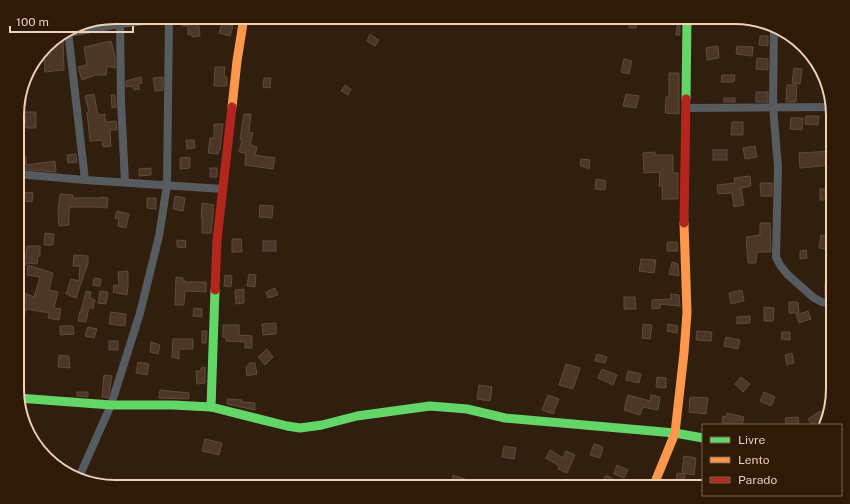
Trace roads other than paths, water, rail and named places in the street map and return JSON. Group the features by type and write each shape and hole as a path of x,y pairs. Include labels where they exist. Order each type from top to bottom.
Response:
{"street":[{"path":"120,24 121,102 125,182"},
{"path":"81,473 111,405 140,313 159,236 167,185 169,24"},
{"path":"210,407 217,240 243,24"},
{"path":"656,480 675,433 687,312 684,236 687,24"},
{"path":"774,33 773,107 778,167 776,257 787,274 814,298 826,303"},
{"path":"69,37 85,180"},
{"path":"686,108 825,105"},
{"path":"24,175 223,189"},
{"path":"25,399 49,402 111,405 173,405 210,407 300,428 322,425 357,416 430,406 467,409 506,418 675,433 702,438"}]}
